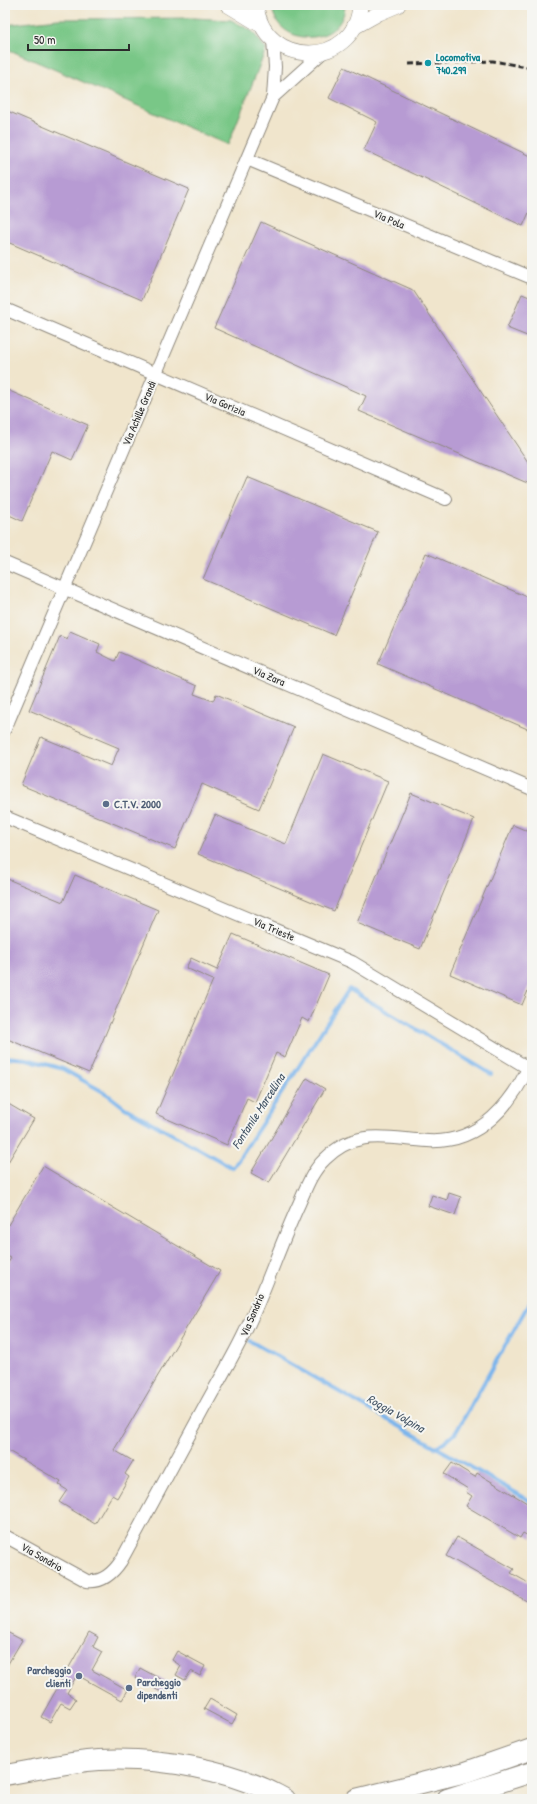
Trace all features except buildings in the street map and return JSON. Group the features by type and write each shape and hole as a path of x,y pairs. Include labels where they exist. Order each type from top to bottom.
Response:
{"highway":[{"path":"356,1799 466,1772 532,1749"},
{"path":"5,1775 81,1762 116,1760 152,1761 187,1766 221,1774 282,1797"},
{"path":"447,1799 532,1772"}],"street":[{"path":"228,5 261,25 273,40 288,50 306,54 323,52"},
{"path":"256,5 261,25"},
{"path":"354,27 360,5"},
{"path":"273,96 323,52 341,42 354,27 379,13 398,5"},
{"path":"273,40 275,67 273,96"},
{"name":"Via Achille Grandi","path":"5,729 273,96"},
{"name":"Via Pola","path":"247,159 532,278"},
{"name":"Via Gorizia","path":"5,308 446,499"},
{"name":"Via Zara","path":"5,563 532,789"},
{"name":"Via Trieste","path":"5,816 352,962 530,1064"},
{"name":"Via Sondrio","path":"5,1536 87,1581 101,1580 114,1571 121,1561 245,1334 296,1211 313,1174 321,1163 343,1146 365,1138 388,1136 435,1141 454,1138 472,1132 488,1122 502,1110 512,1096 530,1064"}],"green space":[{"path":"272,5 345,5 342,19 334,29 322,35 309,37 296,35 285,29 276,19"},
{"path":"194,18 231,20 252,31 266,49 228,145 5,48 5,25 58,19"}],"waterway":[{"name":"Fontanile Marcellina","path":"5,1057 27,1059 63,1069 107,1094 125,1108 233,1168 349,989 491,1074"},
{"path":"436,1448 456,1432 532,1298"},
{"name":"Roggia Volpina","path":"250,1341 532,1502"}],"railway":[{"path":"409,64 493,61 532,68"}],"place":[{"name":"Locomotiva 740.299","path":"428,63"},
{"name":"C.T.V. 2000","path":"106,804"},
{"name":"Parcheggio clienti","path":"79,1676"},
{"name":"Parcheggio dipendenti","path":"129,1688"}]}
